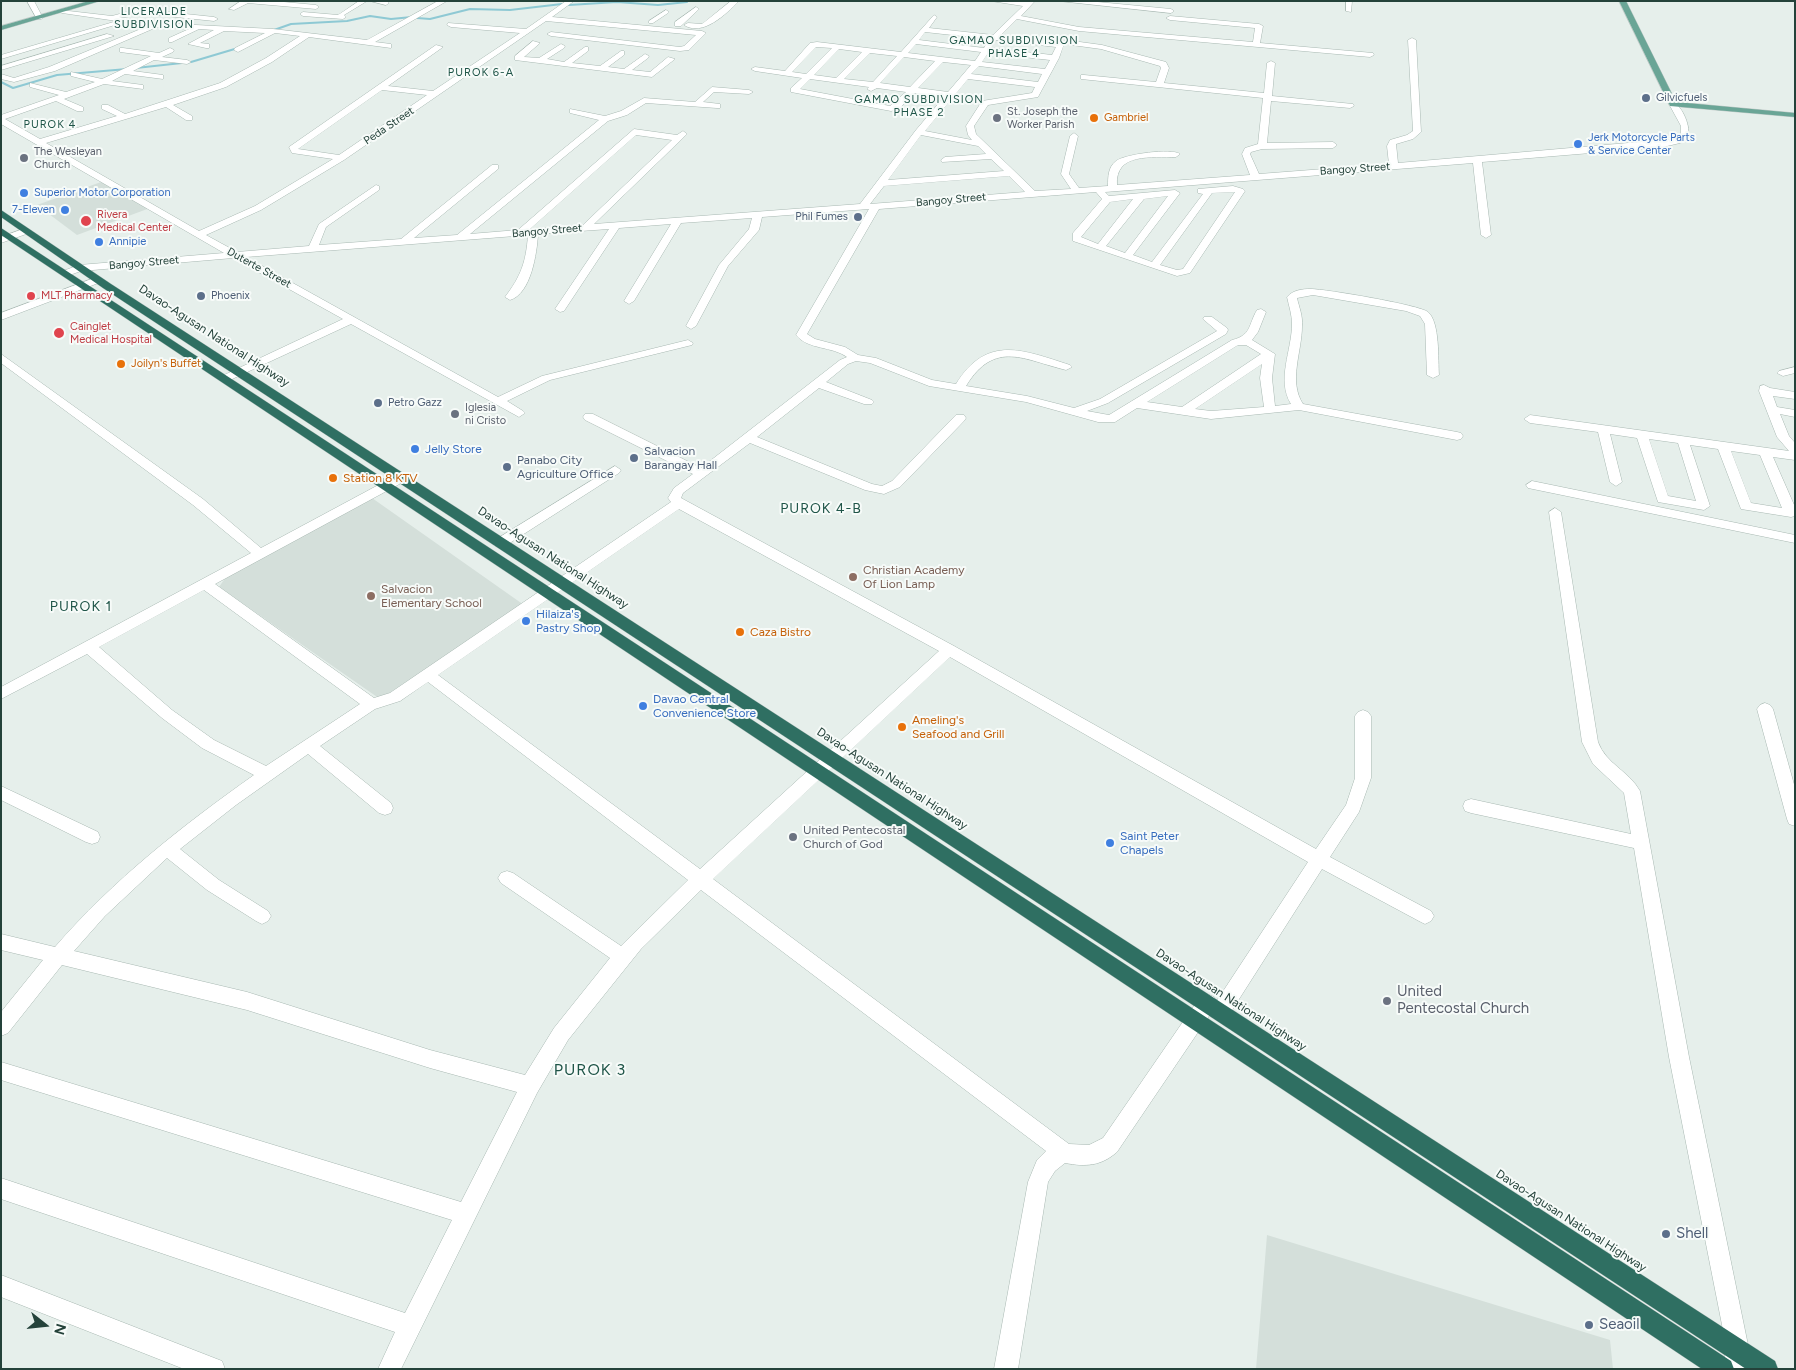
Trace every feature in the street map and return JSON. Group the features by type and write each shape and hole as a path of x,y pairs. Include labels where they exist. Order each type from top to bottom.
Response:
{"highway":[{"name":"Davao-Agusan National Highway","path":"2,214 97,280 336,436 394,481 669,662 825,764 1214,1008 1735,1359 1768,1369"},
{"name":"Davao-Agusan National Highway","path":"4,236 67,272 323,442 394,481"},
{"path":"144,324 157,319"},
{"path":"323,442 336,436"},
{"name":"Davao-Agusan National Highway","path":"468,530 500,543 555,587"},
{"name":"Davao-Agusan National Highway","path":"825,764 1196,1020 1723,1369"}],"main road":[{"path":"1,28 97,1"},
{"name":"Bangoy Street","path":"1622,1 1674,104"},
{"path":"1674,104 1795,115"}],"street":[{"path":"30,1 38,18"},
{"path":"232,9 247,1 319,6 295,19"},
{"path":"304,14 342,15 364,1"},
{"path":"373,1 386,3"},
{"path":"367,43 444,1"},
{"name":"Peda Street","path":"199,235 258,208 341,158 571,1"},
{"path":"548,17 568,21 640,27 704,26 736,1"},
{"path":"994,1 1031,3"},
{"path":"1062,1 1140,8 1167,24 1226,33 1256,45 1370,56"},
{"path":"1167,24 1174,1"},
{"path":"1349,1 1349,11"},
{"path":"864,207 919,132 977,63 994,38 1031,3"},
{"path":"1074,11 1079,3"},
{"path":"1104,14 1108,5"},
{"path":"1135,17 1140,8"},
{"path":"660,47 696,9"},
{"path":"62,11 154,24 273,31 388,46"},
{"path":"110,18 130,12 142,11 248,24 241,29"},
{"path":"651,22 666,12"},
{"path":"548,17 651,22 702,33 685,48 660,47 551,34 568,21"},
{"path":"857,103 904,54 934,17"},
{"path":"1015,17 1065,28 1127,34 1167,24 1226,33 1258,26 1256,45"},
{"path":"1065,28 1070,19"},
{"path":"1,57 127,20"},
{"path":"1096,31 1100,22"},
{"path":"1,68 154,24"},
{"path":"1,76 14,80 52,69 154,24"},
{"path":"593,39 612,24"},
{"path":"956,34 964,24"},
{"path":"451,25 527,31"},
{"path":"1127,34 1131,25"},
{"path":"172,40 198,27"},
{"path":"620,42 640,27"},
{"path":"206,46 192,44 224,29"},
{"path":"924,30 1061,45 1037,93 1032,96 985,103"},
{"path":"238,50 273,31"},
{"path":"39,142 167,104 234,80 308,35"},
{"path":"513,40 594,50"},
{"path":"1394,166 1391,146 1393,142 1410,137 1417,132 1412,40"},
{"path":"914,42 1054,58"},
{"path":"1065,42 1102,47 1163,64 1165,68 1159,85"},
{"path":"536,43 517,57 652,74 671,59 612,52"},
{"path":"787,73 814,44 1047,72"},
{"path":"540,61 561,46"},
{"path":"838,46 794,90 891,109 896,107 942,58"},
{"path":"341,158 300,152 293,150 293,147 439,47"},
{"path":"565,64 585,49"},
{"path":"123,50 188,62"},
{"path":"1,119 103,82 170,50"},
{"path":"838,80 868,50"},
{"path":"602,68 621,53"},
{"path":"626,71 645,56"},
{"path":"1262,146 1271,63"},
{"path":"755,69 949,95"},
{"path":"124,72 160,77"},
{"path":"74,74 103,82 140,87"},
{"path":"966,76 1000,84 1040,85"},
{"path":"1084,77 1350,106"},
{"path":"33,85 63,97 80,109"},
{"path":"379,87 435,94"},
{"path":"697,104 712,89 749,92"},
{"path":"992,95 970,126 972,135 1032,194"},
{"path":"459,238 605,119 624,113 644,100 717,106"},
{"path":"167,104 190,118"},
{"name":"Bangoy Street","path":"67,272 79,268 236,255 1077,191 1671,143 1682,138 1686,131 1674,104"},
{"path":"105,107 124,117"},
{"path":"573,111 605,119"},
{"name":"Duterte Street","path":"1,119 199,235 519,413"},
{"path":"519,234 634,132 681,136 584,228"},
{"path":"919,132 981,144"},
{"path":"1074,136 1065,174 1077,191"},
{"path":"932,179 958,140"},
{"path":"1255,176 1248,162 1246,152 1262,146 1333,145"},
{"path":"1113,188 1113,171 1120,162 1131,158 1176,154"},
{"path":"945,160 994,156"},
{"path":"1477,159 1486,236"},
{"path":"402,243 495,166"},
{"path":"882,182 1012,174"},
{"path":"313,249 322,226 376,188"},
{"path":"1097,189 1107,199"},
{"path":"1233,189 1240,191 1186,272 1177,273 1079,241 1075,238 1107,199 1210,190 1233,189"},
{"path":"1154,266 1210,190"},
{"path":"1127,257 1175,193"},
{"path":"1100,248 1140,196"},
{"path":"971,199 991,207 1067,201"},
{"path":"855,358 844,349 807,340 801,335 876,206"},
{"path":"691,326 724,265 754,230 758,215"},
{"path":"629,301 678,221"},
{"path":"560,308 616,226"},
{"path":"4,236 26,231"},
{"path":"510,297 526,277 532,250 533,233"},
{"path":"1,317 97,280"},
{"path":"1299,407 1295,402 1292,389 1291,372 1298,325 1292,298 1295,294 1305,292 1402,307 1424,314 1428,317 1430,324 1433,375"},
{"path":"1244,341 1253,332 1261,312"},
{"path":"226,378 352,319"},
{"path":"1074,412 1104,401 1224,330 1208,319"},
{"path":"1270,354 1244,341 1236,342 1111,419 1098,418 1020,397 929,382 872,360 855,358 844,362 676,494 675,500 948,650 1320,860 1425,916"},
{"path":"498,401 546,378 688,343"},
{"path":"960,387 971,368 979,361 1000,353 1023,354 1066,367"},
{"path":"1270,354 1266,378 1270,409"},
{"path":"1183,412 1270,354"},
{"path":"1,357 52,398 175,486 242,537 260,554"},
{"path":"1783,373 1795,370"},
{"path":"817,383 868,402"},
{"path":"1795,396 1764,390 1786,442 1795,451"},
{"path":"1136,404 1183,412 1221,414 1299,407 1457,436"},
{"path":"1772,409 1795,414"},
{"path":"589,417 703,474"},
{"path":"749,438 869,487 884,490 896,484 960,418"},
{"path":"1530,419 1795,456"},
{"path":"1562,424 1565,437"},
{"path":"1603,430 1616,482"},
{"path":"1780,430 1795,432"},
{"path":"1642,435 1663,499 1704,506 1683,441"},
{"path":"1723,446 1746,506 1791,513 1765,452"},
{"path":"500,543 615,470"},
{"path":"1,694 394,481"},
{"path":"1532,485 1795,539"},
{"path":"1,1027 99,910 168,849 233,797 372,704 380,703 395,696 678,503"},
{"path":"1555,512 1593,753 1600,764 1624,781 1632,791 1735,1359"},
{"path":"205,584 372,704"},
{"path":"89,647 167,714 208,744 267,774"},
{"path":"388,1369 530,1086 561,1034 635,943 700,880 948,650"},
{"path":"428,674 1065,1153"},
{"path":"1764,709 1795,819"},
{"path":"1006,1369 1038,1182 1043,1167 1052,1157 1065,1153 1088,1156 1099,1154 1110,1144 1196,1020 1214,1008 1320,860 1353,807 1359,793 1363,778 1363,716"},
{"path":"309,746 385,808"},
{"path":"1,792 92,837"},
{"path":"1471,806 1641,843"},
{"path":"168,849 213,885 262,916"},
{"path":"507,878 623,957"},
{"path":"1,942 248,1001 430,1059 530,1086"},
{"path":"1,1071 466,1214"},
{"path":"1,1188 410,1326"},
{"path":"1,1286 214,1369"}],"shaded area":[{"name":"Rivera Medical Center","path":"101,182 150,208 77,235 37,205"},
{"name":"Salvacion Elementary School","path":"372,498 524,605 380,699 219,587 228,574"},
{"path":"1267,1235 1610,1340 1613,1369 1256,1369"}],"waterway":[{"path":"569,5 617,2 658,5 687,2"},
{"path":"417,18 430,19 470,9 510,10 562,4"},
{"path":"274,30 291,24 347,21 370,16 391,19 412,17"},
{"path":"136,68 191,62 238,48"},
{"path":"1,82 13,88 57,75 127,69"}],"place":[{"name":"Gilvicfuels","path":"1646,98"},
{"name":"St. Joseph the Worker Parish","path":"997,118"},
{"name":"Gambriel","path":"1094,118"},
{"name":"Jerk Motorcycle Parts & Service Center","path":"1578,144"},
{"name":"The Wesleyan Church","path":"24,158"},
{"name":"Superior Motor Corporation","path":"24,193"},
{"name":"7-Eleven","path":"65,210"},
{"name":"Phil Fumes","path":"858,217"},
{"name":"Rivera Medical Center","path":"86,221"},
{"name":"Annipie","path":"99,242"},
{"name":"MLT Pharmacy","path":"31,296"},
{"name":"Phoenix","path":"201,296"},
{"name":"Cainglet Medical Hospital","path":"59,333"},
{"name":"Joilyn's Buffet","path":"121,364"},
{"name":"Petro Gazz","path":"378,403"},
{"name":"Iglesia ni Cristo","path":"455,414"},
{"name":"Jelly Store","path":"415,449"},
{"name":"Salvacion Barangay Hall","path":"634,458"},
{"name":"Panabo City Agriculture Office","path":"507,467"},
{"name":"Station 8 KTV","path":"333,478"},
{"name":"Christian Academy Of Lion Lamp","path":"853,577"},
{"name":"Salvacion Elementary School","path":"371,596"},
{"name":"Hilaiza's Pastry Shop","path":"526,621"},
{"name":"Caza Bistro","path":"740,632"},
{"name":"Davao Central Convenience Store","path":"643,706"},
{"name":"Ameling's Seafood and Grill","path":"902,727"},
{"name":"United Pentecostal Church of God","path":"793,837"},
{"name":"Saint Peter Chapels","path":"1110,843"},
{"name":"United Pentecostal Church","path":"1387,1001"},
{"name":"Shell","path":"1666,1234"},
{"name":"Seaoil","path":"1589,1325"}],"district":[{"name":"LICERALDE SUBDIVISION","path":"154,18"},
{"name":"GAMAO SUBDIVISION PHASE 4","path":"1014,47"},
{"name":"PUROK 6-A","path":"481,73"},
{"name":"GAMAO SUBDIVISION PHASE 2","path":"919,106"},
{"name":"PUROK 4","path":"50,125"},
{"name":"PUROK 4-B","path":"821,509"},
{"name":"PUROK 1","path":"81,607"},
{"name":"PUROK 3","path":"590,1070"}]}
